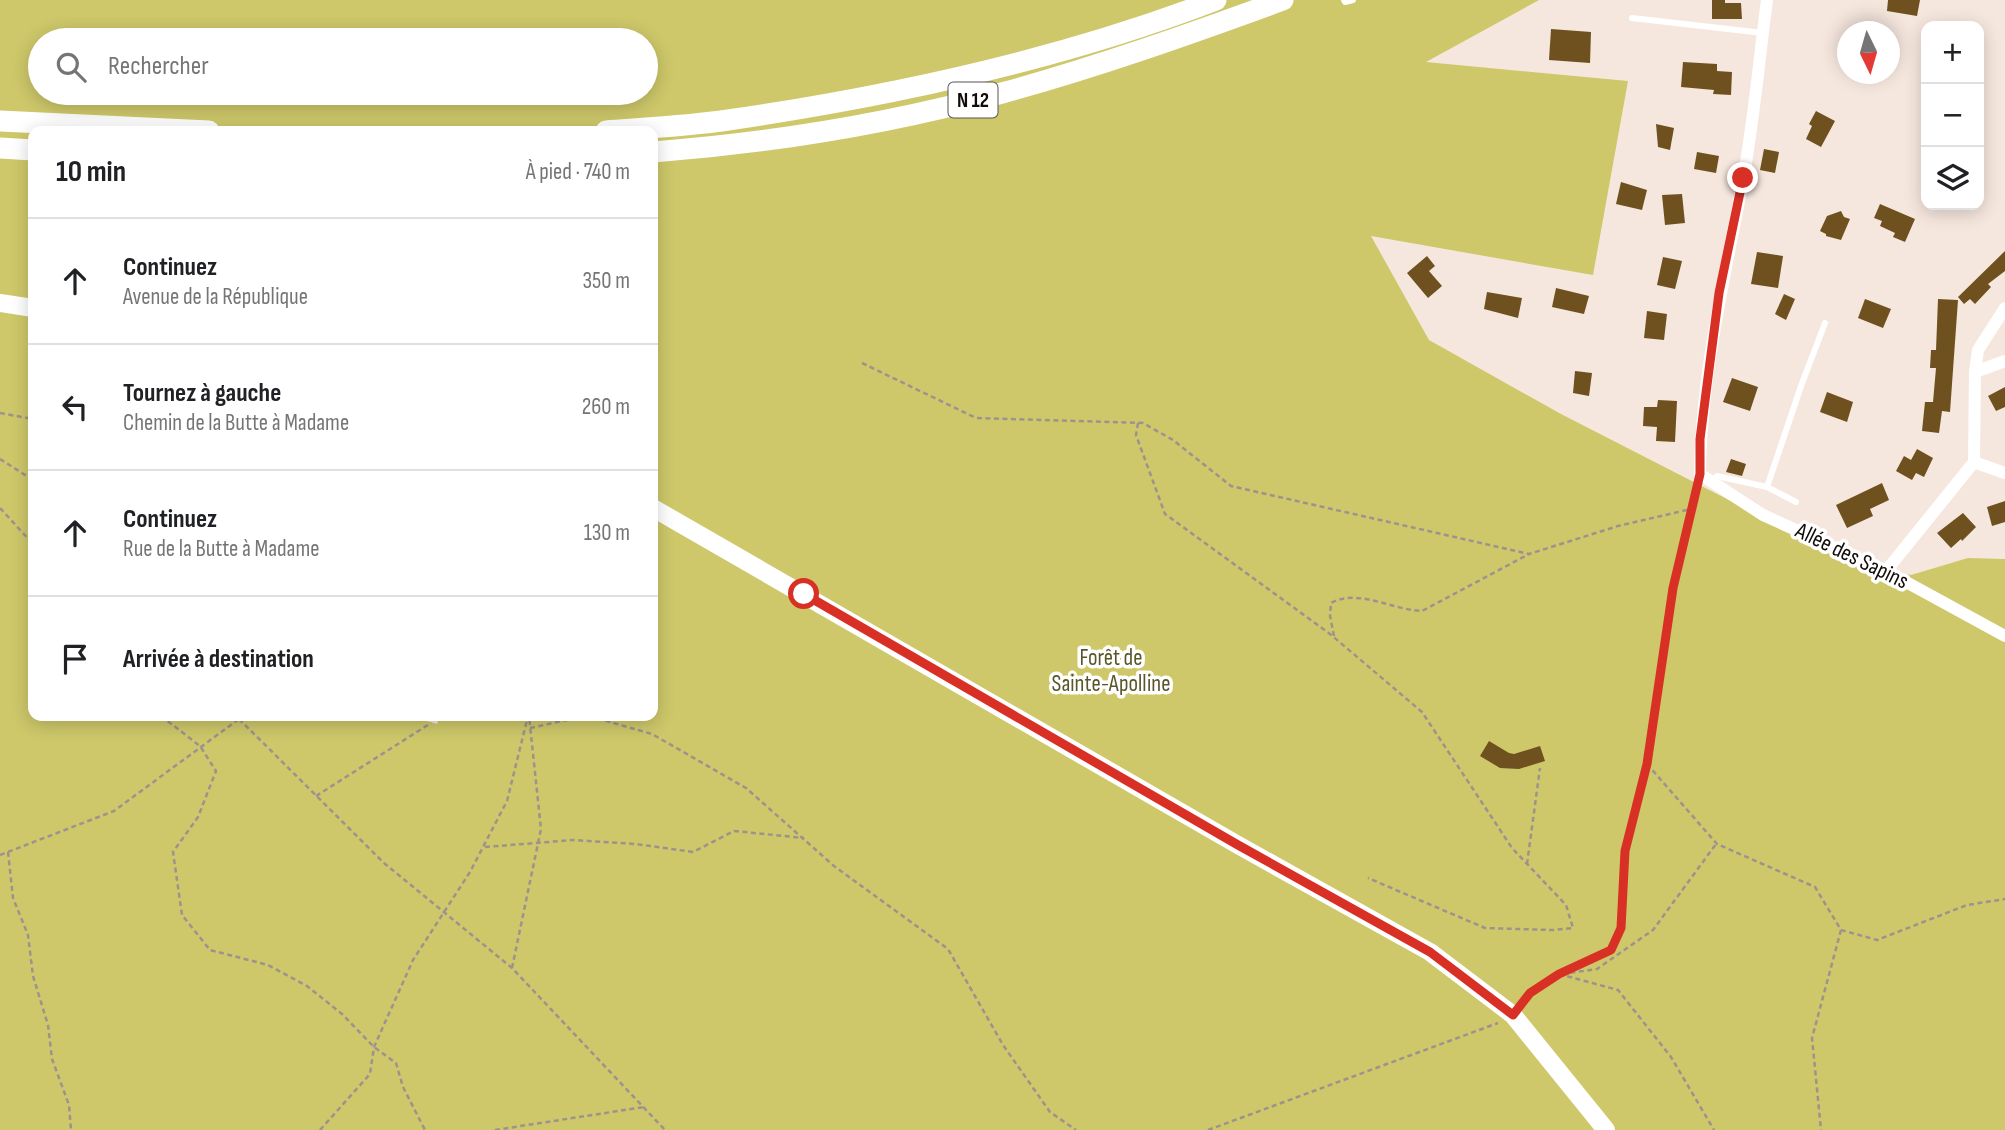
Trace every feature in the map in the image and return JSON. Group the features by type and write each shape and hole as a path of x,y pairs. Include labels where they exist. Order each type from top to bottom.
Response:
{"highway":[{"name":"N 12","path":"658,127 725,121 838,102 979,72 1094,43 1216,0"},
{"name":"N 12","path":"658,152 729,146 849,127 1000,94 1119,58 1283,0"},
{"path":"0,121 104,126"},
{"path":"0,148 28,150"}],"main road":[{"path":"0,303 28,307"},
{"path":"658,511 1430,952 1513,1015 1606,1130"}],"street":[{"path":"1700,474 1700,439 1719,293 1743,178 1767,0"},
{"path":"1886,571 1974,462 1975,372 1978,350 2005,308"},
{"path":"1975,372 2005,361"},
{"path":"1974,462 2005,473"},
{"name":"Allée des Sapins","path":"1700,474 1763,514 1886,571 2005,636"}],"lane":[{"path":"1344,0 1353,0"},
{"path":"1632,18 1763,33"},
{"path":"1767,487 1825,323"},
{"path":"1713,483 1717,476 1767,487 1796,502"}],"path":[{"path":"862,363 976,418 1143,423 1173,440 1231,486 1529,554"},
{"path":"0,413 28,418"},
{"path":"1138,423 1136,435 1165,514 1334,638 1422,712 1512,848 1566,905 1573,928 1485,928 1368,878"},
{"path":"0,459 28,477"},
{"path":"1208,1130 1496,1025 1513,1015 1530,993 1559,974 1611,950 1621,928 1625,851 1647,764 1673,588 1700,474"},
{"path":"0,508 28,539"},
{"path":"1334,638 1330,616 1331,603 1343,597 1383,603 1406,611 1422,611 1529,554 1618,526 1691,509"},
{"path":"168,721 200,746 216,771 198,817 173,852 182,915 210,950 268,965 307,986 342,1014 374,1047 396,1063 403,1087 425,1130"},
{"path":"0,855 114,811 236,721"},
{"path":"241,721 384,863 512,968 665,1130"},
{"path":"320,1130 370,1074 374,1047 413,960 445,913 507,801 527,721"},
{"path":"512,968 541,829 529,721"},
{"path":"530,728 563,721"},
{"path":"605,721 652,734 746,788 834,866 948,949 1003,1045 1050,1112 1076,1130"},
{"path":"316,796 431,723"},
{"path":"1647,764 1717,844 1815,887 1841,930 1877,940 1967,905 2005,899"},
{"path":"1527,864 1540,768"},
{"path":"483,847 573,840 636,844 694,852 734,831 804,838"},
{"path":"1559,974 1597,969 1653,930 1717,844"},
{"path":"8,852 13,898 28,935 33,976 48,1025 52,1059 69,1105 71,1130"},
{"path":"1821,1130 1812,1038 1841,930"},
{"path":"1559,974 1618,990 1671,1057 1714,1130"},
{"path":"495,1130 645,1107"}],"green space":[{"name":"Forêt de Sainte-Apolline","path":"0,0 1539,0 1426,62 1628,81 1593,275 1371,236 1429,340 1561,414 1848,561 1911,575 1968,558 2005,559 2005,1130 0,1130"}],"building":[{"path":"1712,0 1741,3 1742,19 1712,19"},
{"path":"1888,0 1920,0 1917,16 1887,11"},
{"path":"1551,29 1591,32 1590,63 1549,60"},
{"path":"1683,62 1717,64 1717,71 1732,72 1731,95 1713,94 1714,90 1681,87"},
{"path":"1816,111 1835,121 1821,147 1806,139 1812,126 1809,124"},
{"path":"1656,124 1674,128 1670,150 1658,147"},
{"path":"1764,149 1779,152 1775,173 1760,170"},
{"path":"1697,152 1719,156 1716,173 1694,169"},
{"path":"1621,182 1647,190 1642,210 1616,204"},
{"path":"1682,194 1685,223 1665,225 1662,195"},
{"path":"1880,204 1915,219 1905,242 1893,237 1895,233 1880,226 1882,221 1874,218"},
{"path":"1841,211 1844,217 1850,219 1841,240 1826,236 1820,231 1827,216"},
{"path":"2005,251 2005,271 1988,284 1991,287 1975,304 1970,299 1964,304 1958,297"},
{"path":"1757,252 1783,256 1778,288 1751,284"},
{"path":"1427,256 1435,266 1429,271 1442,286 1428,298 1407,273"},
{"path":"1663,257 1682,261 1675,289 1657,285"},
{"path":"1556,288 1589,296 1584,314 1552,307"},
{"path":"1487,292 1522,298 1518,318 1484,309"},
{"path":"1784,294 1795,299 1786,320 1775,314"},
{"path":"1865,299 1891,309 1883,328 1858,318"},
{"path":"1938,299 1958,300 1950,412 1942,411 1939,433 1922,431 1925,402 1933,402 1936,368 1930,368 1931,350 1936,350"},
{"path":"1647,311 1667,314 1664,340 1644,338"},
{"path":"1575,371 1592,373 1589,396 1573,393"},
{"path":"1732,378 1758,387 1750,411 1723,402"},
{"path":"2005,387 2005,407 1996,411 1988,396"},
{"path":"1827,392 1853,402 1847,422 1820,412"},
{"path":"1658,400 1677,401 1675,442 1656,441 1657,427 1643,426 1644,407 1657,407"},
{"path":"1917,449 1933,458 1924,477 1916,473 1912,480 1896,471 1904,456 1911,460"},
{"path":"1731,459 1746,464 1742,476 1726,472"},
{"path":"1882,483 1889,500 1870,509 1873,516 1847,528 1836,505"},
{"path":"2005,501 2005,522 1992,526 1987,507"},
{"path":"1963,513 1976,527 1951,548 1937,533"},
{"path":"1489,741 1514,754 1540,746 1545,761 1519,769 1500,768 1480,756"}],"route":[{"path":"804,594 1238,845 1430,952 1513,1015 1530,993 1559,974 1611,950 1621,928 1625,851 1647,764 1673,588 1700,474 1700,439 1719,293 1743,178"}]}
